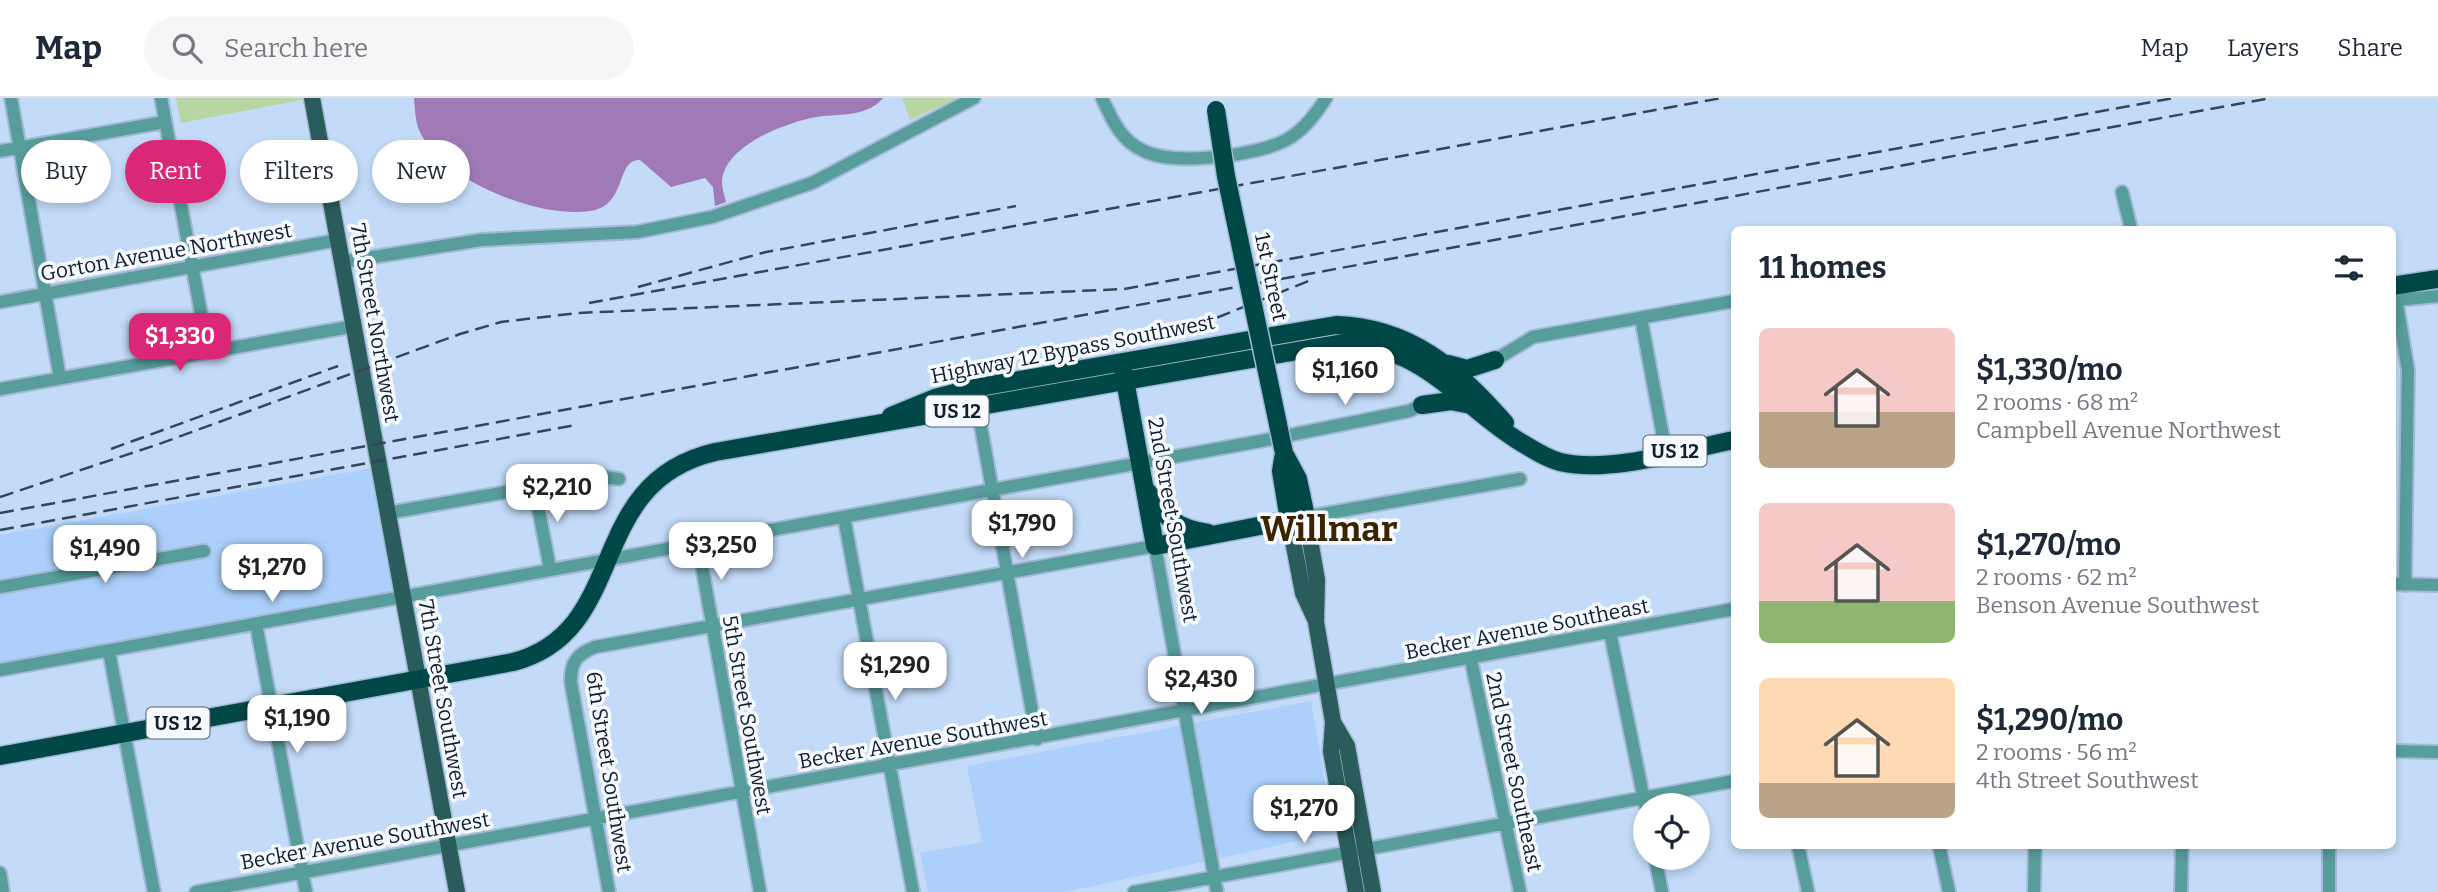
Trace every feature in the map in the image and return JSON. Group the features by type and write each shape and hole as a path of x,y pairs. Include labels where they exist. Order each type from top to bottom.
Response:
{"highway":[{"name":"1st Street","path":"1215,102 1226,176 1281,446 1298,479 1298,519"},
{"path":"2396,291 2438,279"},
{"name":"Highway 12 Bypass Southwest","path":"864,426 935,398 974,388 1320,327 1362,326 1409,341 1447,363"},
{"name":"Highway 12 Bypass Southwest","path":"419,679 513,662 550,648 571,628 586,606 642,493 679,463 715,453 1330,343 1357,344 1395,352 1429,369"},
{"path":"1447,363 1467,369 1495,360"},
{"name":"2nd Street Southwest","path":"1122,362 1155,546"},
{"name":"US 12","path":"1447,363 1527,446"},
{"path":"1422,405 1431,397 1435,387 1429,369"},
{"name":"US 12","path":"1429,369 1527,446 1562,463 1587,465 1616,462 1731,441"},
{"path":"1422,405 1451,401 1472,405"},
{"path":"1141,468 1155,506 1170,520 1191,530 1222,534"},
{"path":"1155,546 1298,519"},
{"name":"US 12","path":"0,756 419,679"}],"main road":[{"name":"7th Street Northwest","path":"312,98 388,513"},
{"name":"7th Street Southwest","path":"388,513 457,892"},
{"path":"1298,519 1317,580 1316,622 1333,722 1331,751 1356,892"},
{"path":"1333,722 1347,746 1373,892"}],"street":[{"path":"11,98 60,378"},
{"path":"161,98 208,351"},
{"path":"342,262 481,240 637,232 712,217 813,183 974,98"},
{"path":"1102,98 1120,132 1134,145 1156,156 1193,160 1285,141 1307,123 1326,98"},
{"path":"0,151 165,122"},
{"path":"2122,192 2130,226"},
{"name":"Gorton Avenue Northwest","path":"0,302 338,240"},
{"path":"2396,291 2438,296"},
{"path":"2396,297 2408,370 2399,585 2438,585"},
{"path":"1495,360 1533,337 1731,302"},
{"path":"1641,318 1666,453"},
{"path":"0,389 355,326"},
{"path":"974,388 1037,739"},
{"path":"0,670 992,490 1281,446 1409,411 1422,405"},
{"path":"388,513 605,475 618,479"},
{"path":"1298,519 1520,479"},
{"path":"534,486 550,569"},
{"path":"844,517 913,892"},
{"name":"5th Street Southwest","path":"698,544 760,892"},
{"path":"712,626 1155,546"},
{"name":"2nd Street Southwest","path":"1155,546 1217,892"},
{"path":"0,587 204,551"},
{"name":"Becker Avenue Southeast","path":"1326,685 1731,610"},
{"path":"256,624 306,892"},
{"name":"6th Street Southwest","path":"609,892 571,683 575,658 595,647 712,626"},
{"path":"1610,632 1643,793"},
{"path":"110,651 154,892"},
{"name":"2nd Street Southeast","path":"1471,660 1520,892"},
{"name":"Becker Avenue Southwest","path":"196,892 1326,685"},
{"path":"2396,751 2438,752"},
{"path":"1681,793 1731,782"},
{"path":"1134,892 1633,803"},
{"path":"1799,849 1808,892"},
{"path":"1940,849 1949,892"},
{"path":"2035,849 2035,892"},
{"path":"2181,892 2182,849"},
{"path":"2329,849 2329,892"},
{"path":"1658,870 1662,892"},
{"path":"0,873 3,892"}],"shaded area":[{"path":"414,98 883,98 867,110 796,122 758,138 728,164 722,185 726,202 715,206 713,187 705,178 671,187 640,160 627,167 616,192 602,207 590,211 569,212 519,202 470,180 470,140 426,140 416,118"},
{"path":"372,468 398,594 0,673 0,535"},
{"path":"1311,701 1334,833 1066,892 928,892 920,853 982,842 967,766"}],"green space":[{"path":"176,98 306,98 307,99 181,123"},
{"path":"902,98 959,98 910,120"}],"railway":[{"path":"589,303 1722,98"},
{"path":"0,497 159,444 460,334 501,322 578,313 1124,289 2174,98"},
{"path":"0,513 2271,98"},
{"path":"638,287 766,252 1016,206"},
{"path":"1054,355 1186,330 1311,280"},
{"path":"111,449 338,366"},
{"path":"0,530 576,425"}],"district":[{"name":"Willmar","path":"1329,529"}]}
